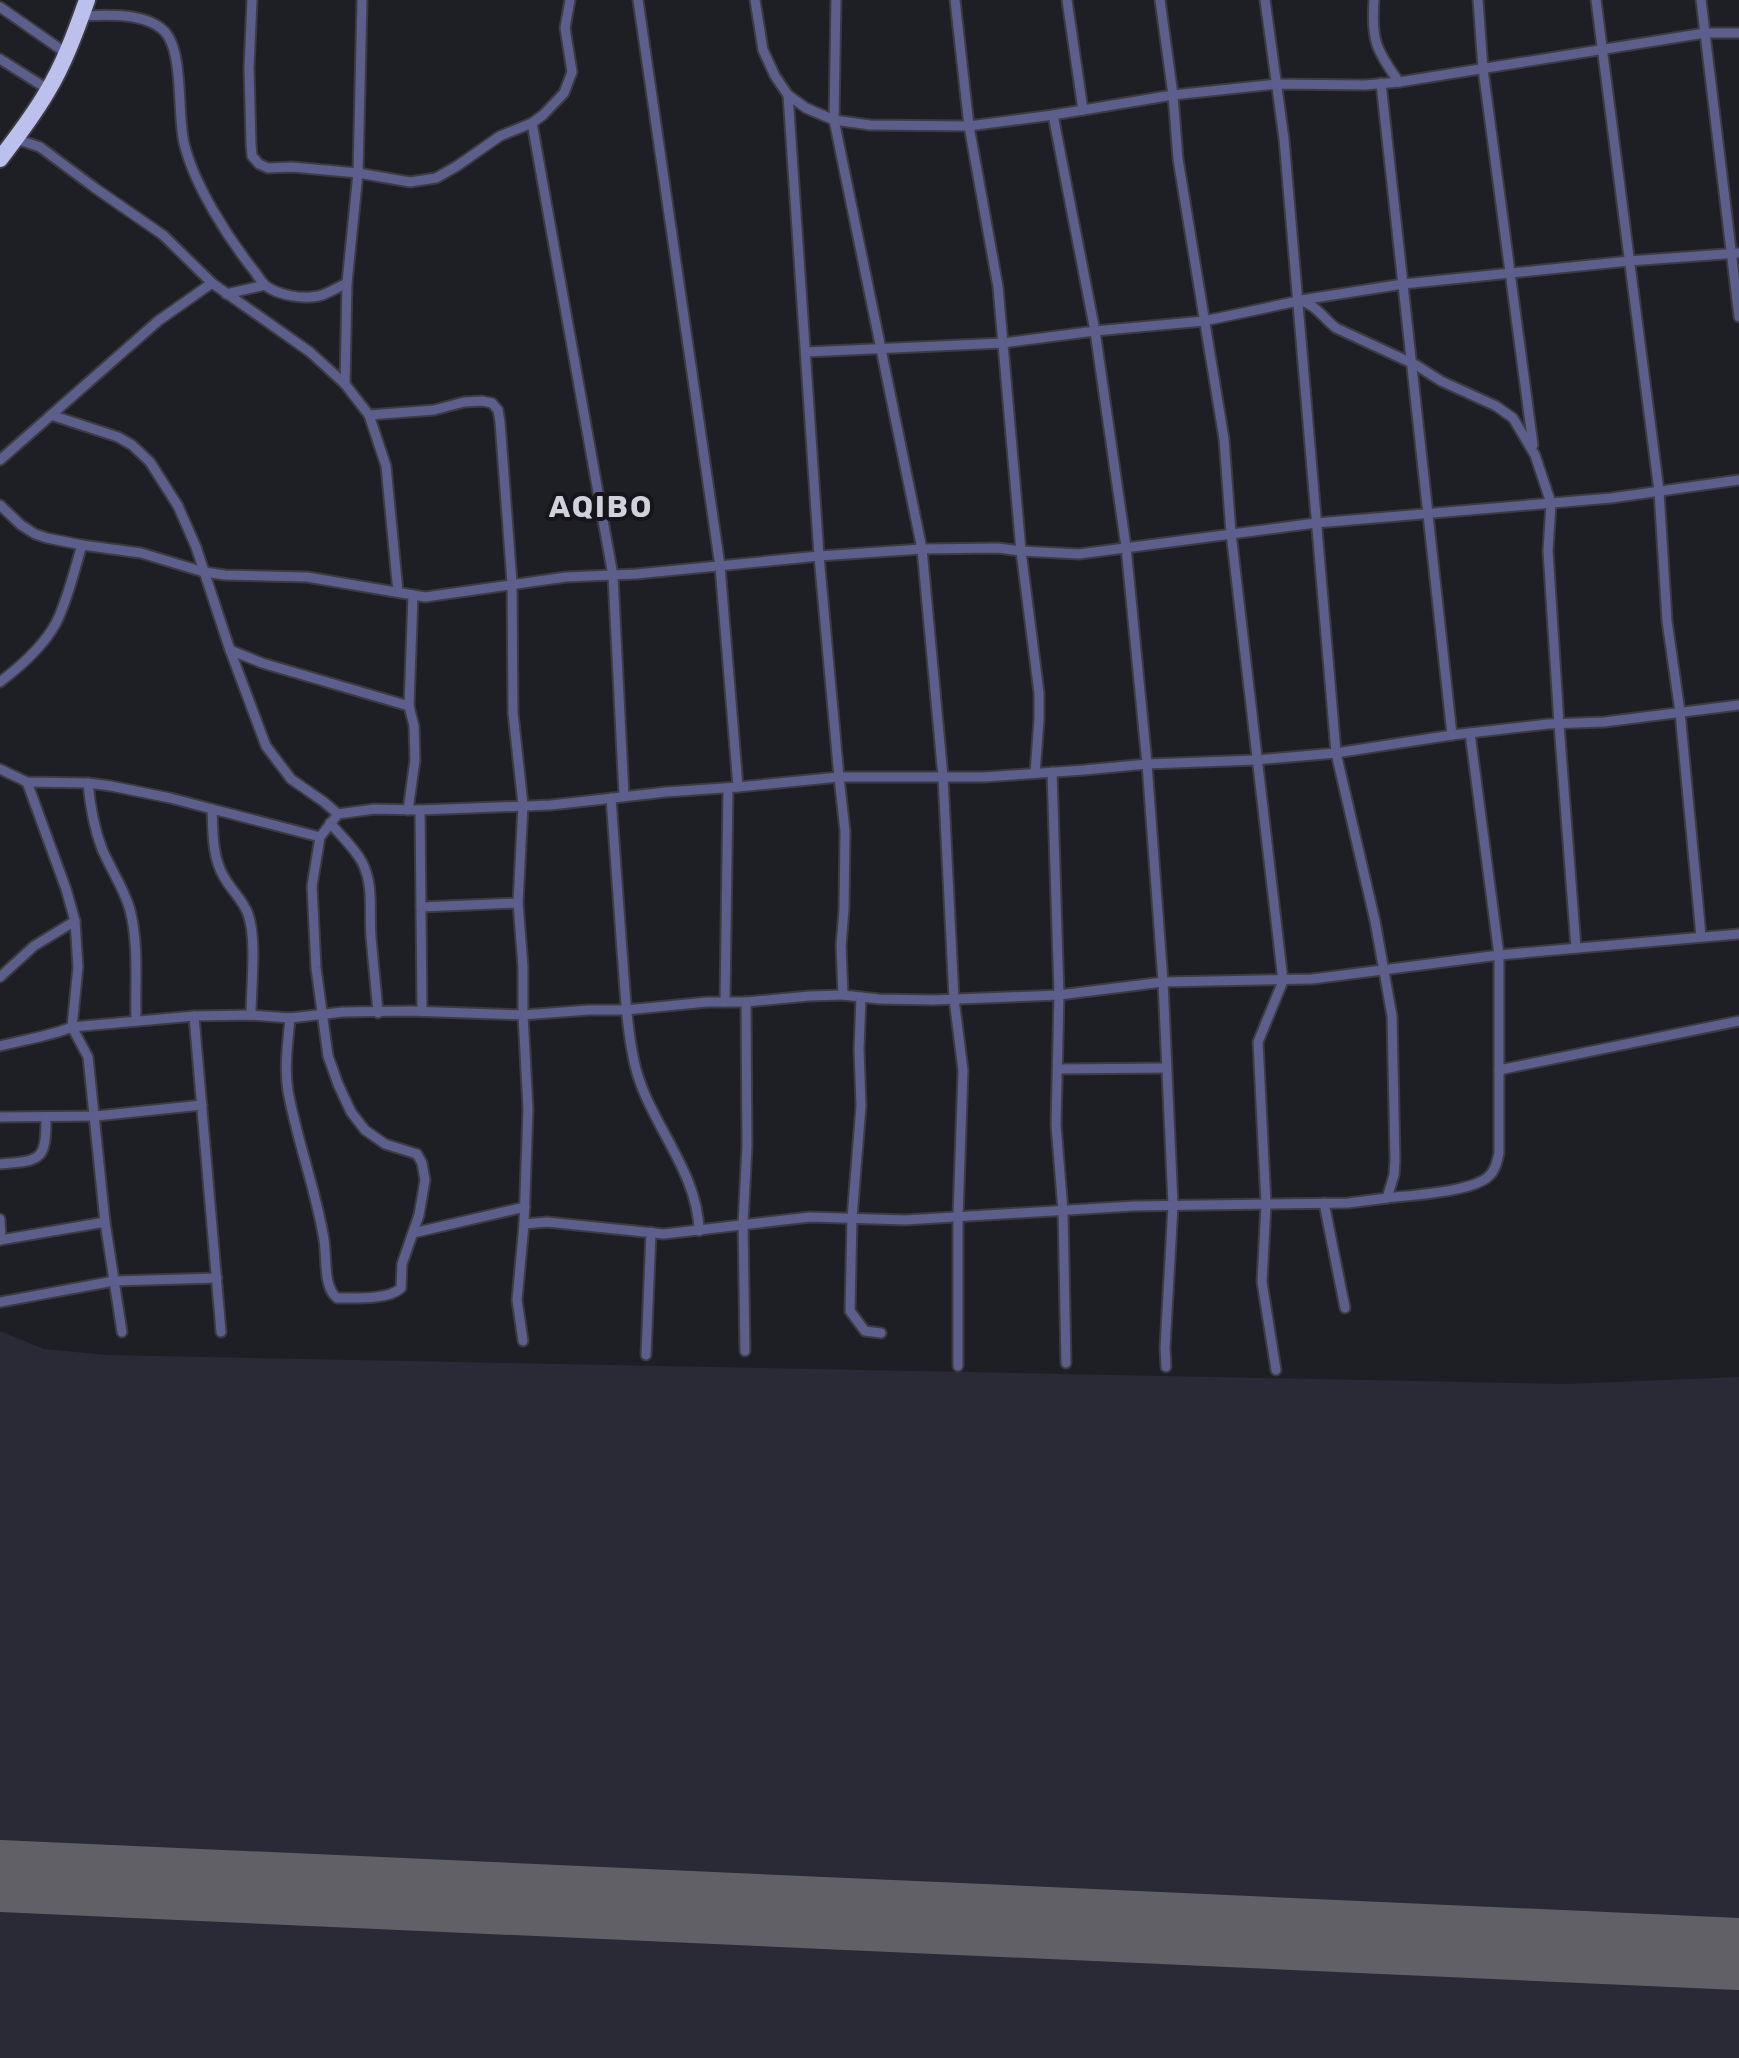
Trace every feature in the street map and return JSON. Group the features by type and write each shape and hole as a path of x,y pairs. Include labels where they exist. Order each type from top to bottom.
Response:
{"highway":[{"path":"0,159 49,90 84,8"}],"street":[{"path":"252,0 249,68 252,156 268,168 358,173 410,182 436,178 500,136 532,123 564,93 572,72 565,28 570,0"},
{"path":"345,384 347,283 358,173 362,0"},
{"path":"638,0 720,566 733,787 725,1002"},
{"path":"755,0 763,50 788,95 806,108 834,120 870,125 969,126 1173,95 1276,84 1365,85 1399,82 1705,33 1739,33"},
{"path":"836,0 834,120 922,549 943,777 954,999 963,1070 958,1216 958,1366"},
{"path":"955,0 969,126 998,287 1021,551 1039,693 1035,773"},
{"path":"1067,0 1083,110"},
{"path":"1160,0 1178,159 1224,439 1231,533 1283,981 1258,1042 1266,1204 1262,1282 1276,1370"},
{"path":"1265,0 1284,139 1336,753 1392,1016 1394,1175 1387,1198"},
{"path":"1374,0 1374,39 1381,56 1399,82"},
{"path":"1478,0 1483,69 1535,455 1551,503 1548,551 1576,948"},
{"path":"1596,0 1659,491 1667,621 1680,712 1701,936"},
{"path":"1701,0 1735,253 1739,317"},
{"path":"0,7 66,53"},
{"path":"84,8 152,23 170,39 178,74 180,121 185,146 229,238 265,285 280,292 309,297 327,293 347,283"},
{"path":"0,59 49,90"},
{"path":"1381,83 1452,735"},
{"path":"788,95 819,556 845,831 841,946 843,995"},
{"path":"1053,115 1095,331 1126,547 1147,764 1163,982 1173,1205 1166,1367"},
{"path":"532,123 613,576 624,796"},
{"path":"16,139 40,147 150,224 212,283 310,352 345,384 369,415 386,466 398,592"},
{"path":"806,352 1003,343 1204,321 1298,301 1403,284 1735,253"},
{"path":"0,460 158,321 212,283"},
{"path":"226,294 265,285"},
{"path":"1298,301 1310,304 1336,328 1496,406 1513,418 1535,455"},
{"path":"369,415 434,410 482,401 492,403 498,410 512,583 513,713 523,805 518,903 528,1086 525,1207 517,1300 523,1341"},
{"path":"51,415 118,437 150,462 178,506 196,547 261,735 291,779 338,814"},
{"path":"0,505 35,534 82,545 141,553 204,572 307,577 413,595 439,596 566,577 613,576 922,549 998,548 1079,554 1316,523 1611,498 1739,480"},
{"path":"0,682 39,646 54,625 64,604 82,545"},
{"path":"408,810 415,760 414,726 409,706 413,595"},
{"path":"230,650 262,663 409,706"},
{"path":"290,1018 286,1065 288,1090 321,1220 331,1293 337,1298 396,1294 401,1288 402,1264 419,1215 425,1180 417,1154 385,1144 365,1130 351,1112 328,1056 316,968 312,899 320,837 338,814 374,809 551,805 839,777 943,777 1256,760 1336,753 1452,735 1604,722 1739,705"},
{"path":"524,1224 547,1222 664,1234 810,1217 905,1220 1134,1206 1348,1203 1455,1189 1485,1180 1492,1174 1499,1153 1499,955 1470,733"},
{"path":"0,769 27,782 88,783 170,798 320,837"},
{"path":"1052,772 1059,995 1056,1125 1063,1211 1066,1363"},
{"path":"27,782 75,921 78,967 72,1027 88,1057 105,1222 122,1332"},
{"path":"88,783 90,806 102,848 131,913 135,943 136,1021"},
{"path":"611,798 626,1010 634,1061 644,1095 696,1202 699,1231"},
{"path":"212,809 217,864 247,911 252,929 251,1015"},
{"path":"420,810 422,1011"},
{"path":"330,823 353,848 366,874 378,1013"},
{"path":"421,907 518,903"},
{"path":"0,977 34,946 75,921"},
{"path":"0,1046 57,1034 72,1027 194,1016 290,1018 343,1012 422,1011 523,1015 809,996 954,999 1059,995 1163,982 1283,981 1499,955 1739,934"},
{"path":"861,997 861,1106 852,1218 850,1311 865,1331 881,1333"},
{"path":"745,1351 746,1002"},
{"path":"194,1016 221,1332"},
{"path":"1499,1070 1739,1021"},
{"path":"1058,1069 1166,1068"},
{"path":"0,1117 96,1116 202,1105"},
{"path":"0,1164 37,1159 46,1139 46,1117"},
{"path":"1324,1203 1345,1308"},
{"path":"413,1233 525,1207"},
{"path":"0,1219 0,1240 105,1222"},
{"path":"646,1355 651,1232"},
{"path":"0,1302 114,1281 217,1278"}],"shaded area":[{"path":"0,1331 44,1349 107,1355 1566,1384 1739,1377 1739,2058 0,2058"}],"runway":[{"path":"0,1876 1739,1954"}],"district":[{"name":"AQIBO","path":"601,507"}]}
